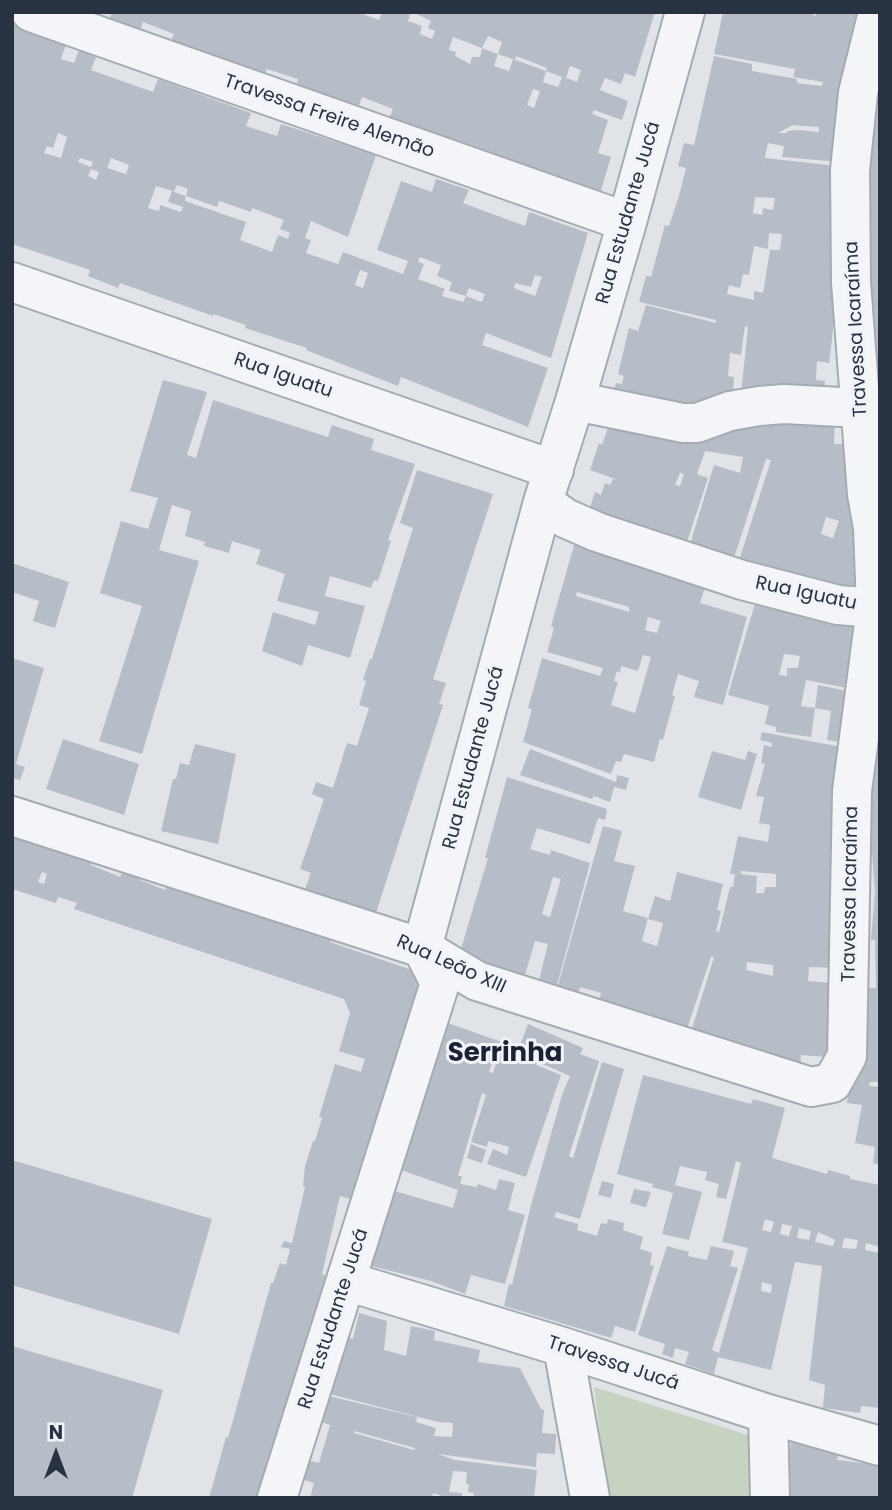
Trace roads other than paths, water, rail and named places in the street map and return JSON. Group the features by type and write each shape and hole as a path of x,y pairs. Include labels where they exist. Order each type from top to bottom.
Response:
{"street":[{"name":"Travessa Freire Alemão","path":"31,12 627,222"},
{"name":"Rua Estudante Jucá","path":"277,1498 440,983 422,948 549,486 627,222 685,12"},
{"name":"Travessa Icaraíma","path":"811,1087 832,1083 847,1056 852,791 876,608 873,528 867,494 851,282 849,170 858,93 878,12"},
{"name":"Rua Iguatu","path":"12,282 549,486 565,518 597,532 742,580 838,605 876,608"},
{"path":"575,401 683,423 697,423 730,411 759,405 860,408"},
{"name":"Rua Leão XIII","path":"12,816 422,948 477,981 811,1087"},
{"name":"Travessa Jucá","path":"346,1280 563,1347 768,1415 880,1446"},
{"path":"563,1347 590,1498"},
{"path":"768,1415 770,1498"}],"district":[{"name":"Serrinha","path":"505,1054"}]}
